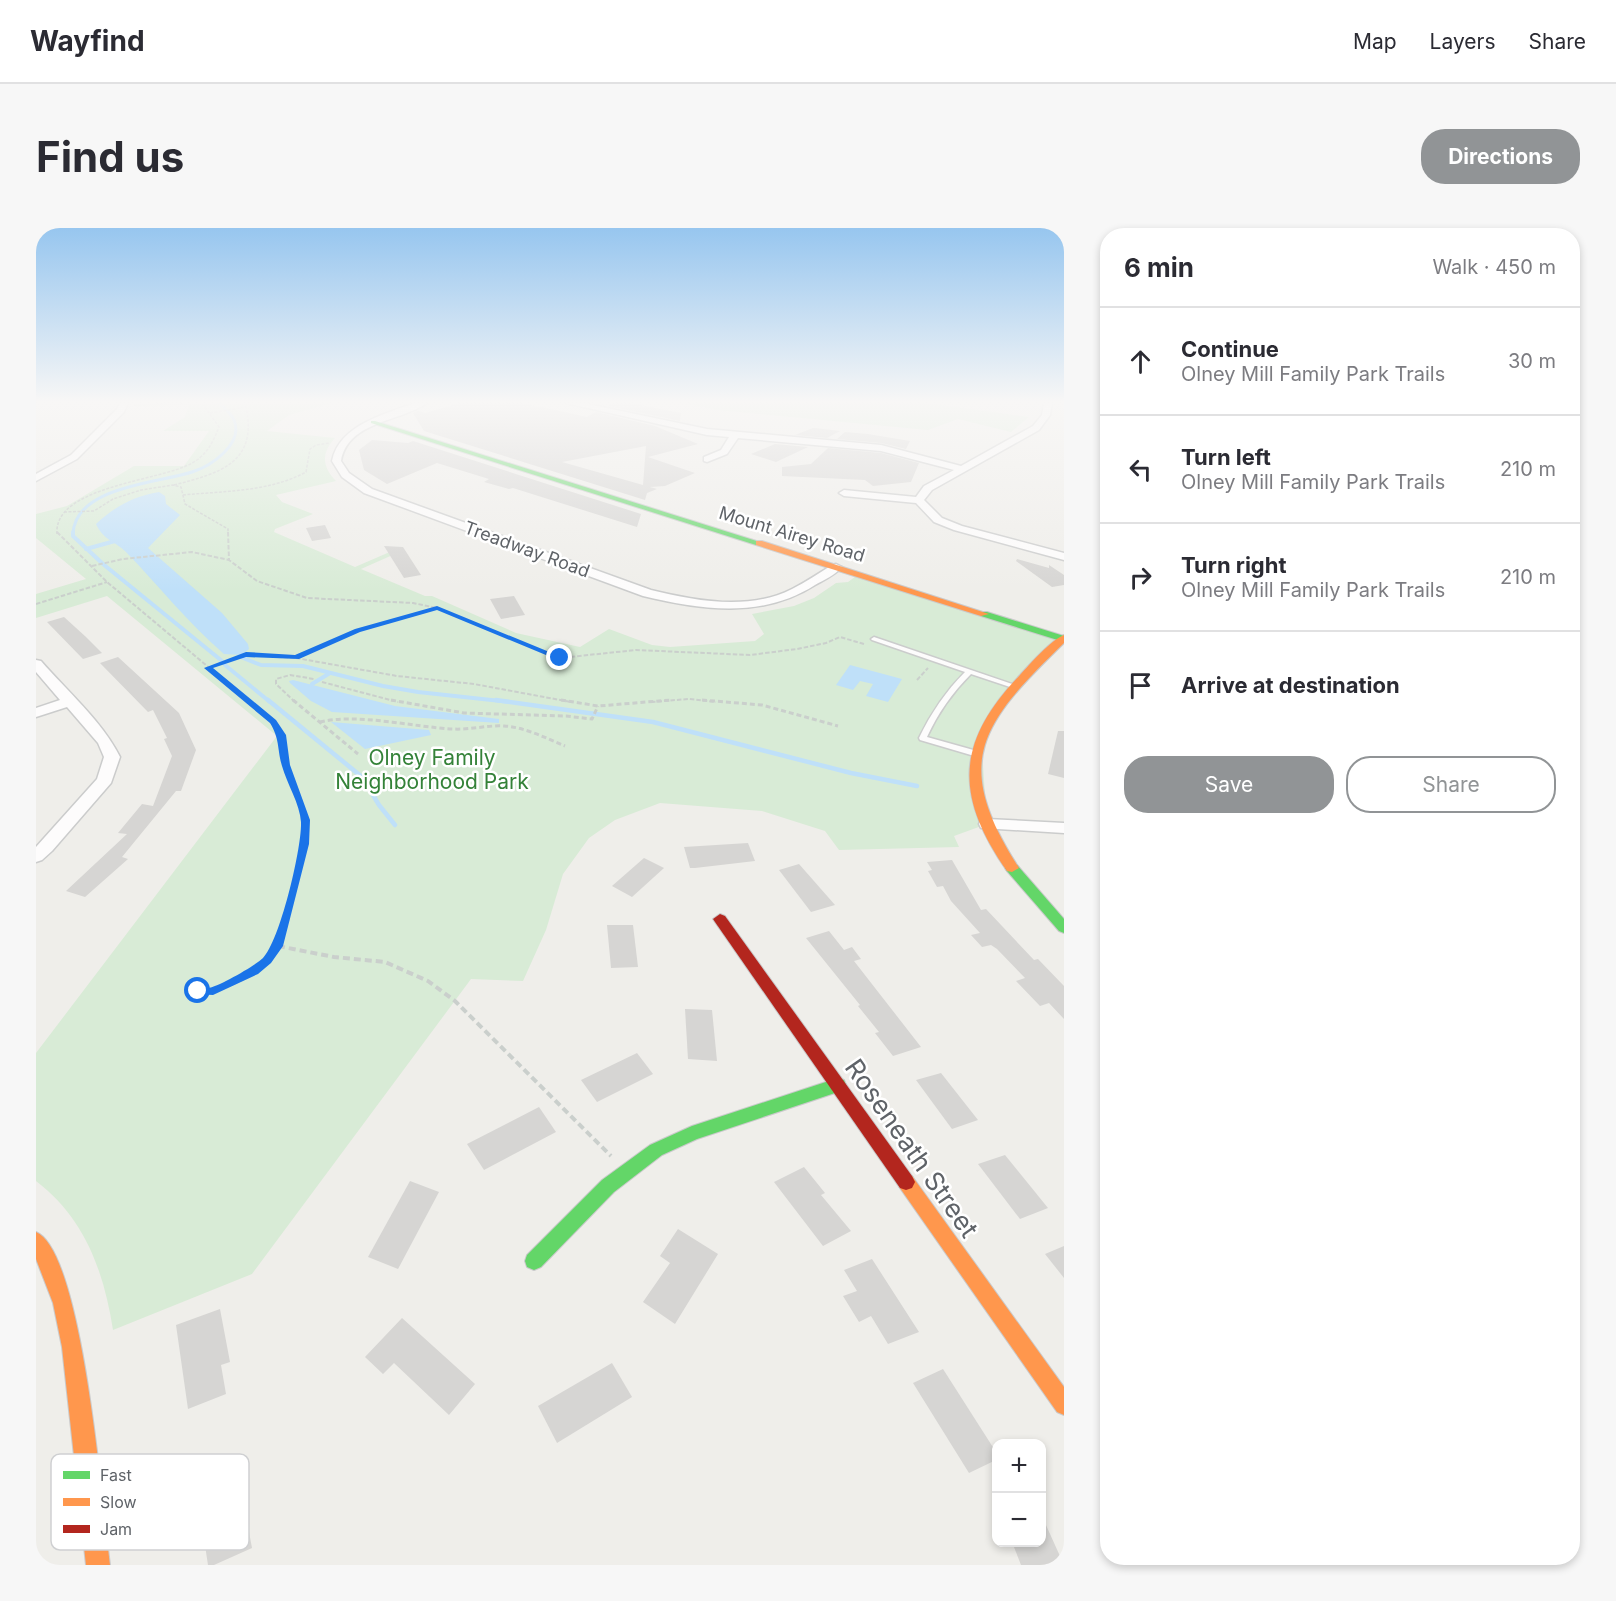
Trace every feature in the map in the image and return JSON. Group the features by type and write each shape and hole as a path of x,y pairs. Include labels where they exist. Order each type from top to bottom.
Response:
{"street":[{"path":"36,478 59,465"},
{"name":"Treadway Road","path":"337,465 345,477 368,491 670,600 724,606 770,602 796,592 836,567"},
{"name":"Mount Airey Road","path":"512,465 1063,638"},
{"path":"948,465 963,469"},
{"path":"919,500 928,488 969,465"},
{"path":"844,493 919,500 928,513 958,528 1064,557"},
{"path":"1063,638 990,718 974,753 973,777 977,800 987,824 1009,863 1047,911 1064,928"},
{"path":"36,664 105,742 111,756 105,780 36,856"},
{"path":"36,713 71,701"},
{"path":"987,824 1064,828"},
{"name":"Roseneath Street","path":"720,919 1064,1405"},
{"path":"534,1261 608,1186 656,1150 692,1133 838,1085"},
{"path":"36,1241 45,1252 56,1280 73,1347 85,1454"},
{"path":"96,1550 98,1565"}],"lane":[{"path":"873,639 1016,687"},
{"path":"970,671 949,692 929,722 923,738 974,753"}],"path":[{"path":"191,465 98,492 64,512 56,524 57,534 106,582 273,721 282,735 286,765 305,820 304,844 299,870 278,946 254,971 209,992 198,991"},
{"path":"64,512 94,511 112,499 218,472 226,465"},
{"path":"183,495 288,482 306,472 307,465"},
{"path":"173,485 181,487 185,504 228,528 229,560"},
{"path":"91,566 123,559 192,552 229,560 257,581 307,598 413,603 437,608 552,656 568,659 636,650 750,655 797,649 826,643 840,637 863,644 873,639"},
{"path":"36,604 106,582"},
{"path":"296,658 358,631 437,608"},
{"path":"208,668 246,655 296,658 397,676 474,684 598,706 689,699 762,705 838,726"},
{"path":"314,679 290,675 276,679 276,684 357,754"},
{"path":"322,682 401,703 486,715 575,716 592,719 598,706"},
{"path":"505,724 506,715"},
{"path":"320,722 333,719 482,729 505,724 565,746"},
{"path":"278,946 334,957 385,962 428,981 455,1001 627,1172"}],"green space":[{"name":"Olney Family Neighborhood Park","path":"326,465 336,481 276,495 282,502 313,514 275,529 274,532 355,567 399,548 404,550 361,569 425,596 432,596 516,633 580,647 609,629 652,645 670,647 755,641 764,634 752,614 794,606 814,598 836,583 848,582 859,574 1063,639 981,735 987,824 954,836 959,847 839,850 825,831 762,811 660,803 615,820 589,838 563,874 546,930 523,981 471,979 252,1274 113,1330 104,1287 90,1248 80,1229 67,1212 36,1181 36,1053 277,736 107,596 36,618 36,594 86,579 36,538 36,514 67,506 134,466"}],"water":[{"path":"159,492 165,496 166,504 180,515 148,548 222,613 248,644 249,649 241,655 224,654 122,548 102,534 96,524 125,503"},
{"path":"850,665 902,679 888,702 866,696 873,684 860,681 853,690 836,685"},
{"path":"293,680 395,706 499,719 499,723 332,712 311,701 290,683 289,681"},
{"path":"331,722 429,730 431,735 365,749"}],"building":[{"path":"363,465 431,465 387,484 364,470"},
{"path":"445,465 489,465 641,514 637,527 513,488 484,482 489,479"},
{"path":"534,465 574,465 643,485 645,465 673,465 695,473 665,486 650,487 657,489 647,493 645,500"},
{"path":"918,465 911,482 873,486 865,480 782,476 782,467"},
{"path":"325,525 331,538 312,541 306,528"},
{"path":"384,546 403,547 421,575 404,578"},
{"path":"1017,559 1049,568 1049,565 1064,575 1064,585 1052,587 1016,561"},
{"path":"514,596 525,615 501,619 490,599"},
{"path":"64,617 102,653 83,659 47,622"},
{"path":"118,657 179,713 196,750 181,791 176,791 122,857 128,859 85,897 66,891 127,834 118,833 142,804 153,806 172,756 164,739 167,738 153,710 148,712 100,663"},
{"path":"1058,731 1064,731 1064,778 1048,774"},
{"path":"748,843 755,861 695,868 690,868 684,847"},
{"path":"644,858 664,868 632,897 612,886"},
{"path":"952,860 981,910 986,909 1034,960 1038,959 1064,986 1064,1019 1049,1003 1040,1006 1016,981 1025,978 997,949 991,945 982,947 971,935 980,933 951,901 943,886 937,887 928,871 932,870 927,862"},
{"path":"799,864 835,905 811,912 779,870"},
{"path":"607,925 633,925 638,967 611,968"},
{"path":"829,931 844,950 852,947 861,959 854,961 921,1047 893,1056 875,1033 879,1032 858,1006 860,1005 806,938"},
{"path":"685,1009 712,1010 717,1061 688,1059"},
{"path":"637,1053 653,1074 597,1102 581,1080"},
{"path":"941,1073 978,1120 952,1129 916,1080"},
{"path":"539,1107 556,1132 484,1170 467,1144"},
{"path":"1005,1155 1048,1208 1020,1219 978,1164"},
{"path":"804,1167 825,1193 821,1195 851,1231 823,1246 774,1182"},
{"path":"410,1181 439,1192 398,1269 368,1257"},
{"path":"678,1229 718,1254 675,1324 643,1302 670,1263 660,1256"},
{"path":"1064,1246 1064,1278 1045,1254"},
{"path":"872,1259 919,1332 888,1344 871,1316 859,1322 843,1296 857,1291 844,1270"},
{"path":"220,1309 230,1362 221,1365 226,1394 188,1409 176,1325"},
{"path":"402,1318 475,1384 449,1415 394,1363 383,1374 365,1357"},
{"path":"612,1363 632,1397 557,1443 538,1406"},
{"path":"943,1369 992,1446 992,1462 969,1473 913,1383"},
{"path":"1046,1525 1064,1565 1021,1565 1014,1547 1046,1547"},
{"path":"249,1532 252,1548 249,1549"},
{"path":"206,1550 248,1550 214,1565 208,1565"}],"waterway":[{"path":"73,534 77,518 88,506 103,496 121,489 192,472 207,465"},
{"path":"73,534 87,549"},
{"path":"87,549 115,541"},
{"path":"87,549 222,661"},
{"path":"243,658 261,665 303,666 383,686 418,692 510,702"},
{"path":"225,665 270,702"},
{"path":"312,684 330,673"},
{"path":"268,700 362,777 379,805 395,825"},
{"path":"496,700 653,722 851,773 917,786"}],"traffic: fast":[{"path":"511,465 759,543"},
{"path":"984,614 1063,639"},
{"path":"1012,868 1064,928"},
{"path":"534,1261 608,1186 656,1150 692,1133 838,1085"}],"traffic: slow":[{"path":"759,543 984,614"},
{"path":"1012,868 992,837 979,803 975,776 977,752 984,730 996,710 1011,691 1064,638"},
{"path":"906,1182 1064,1405"},
{"path":"36,1241 47,1261 63,1303 76,1369 86,1454"},
{"path":"96,1550 98,1565"}],"traffic: jam":[{"path":"720,919 906,1182"}],"route":[{"path":"198,991 209,992 254,971 278,946 299,870 304,844 305,820 286,765 282,735 273,721 208,668 246,655 260,654 296,658 338,638 437,608 560,658"}]}
